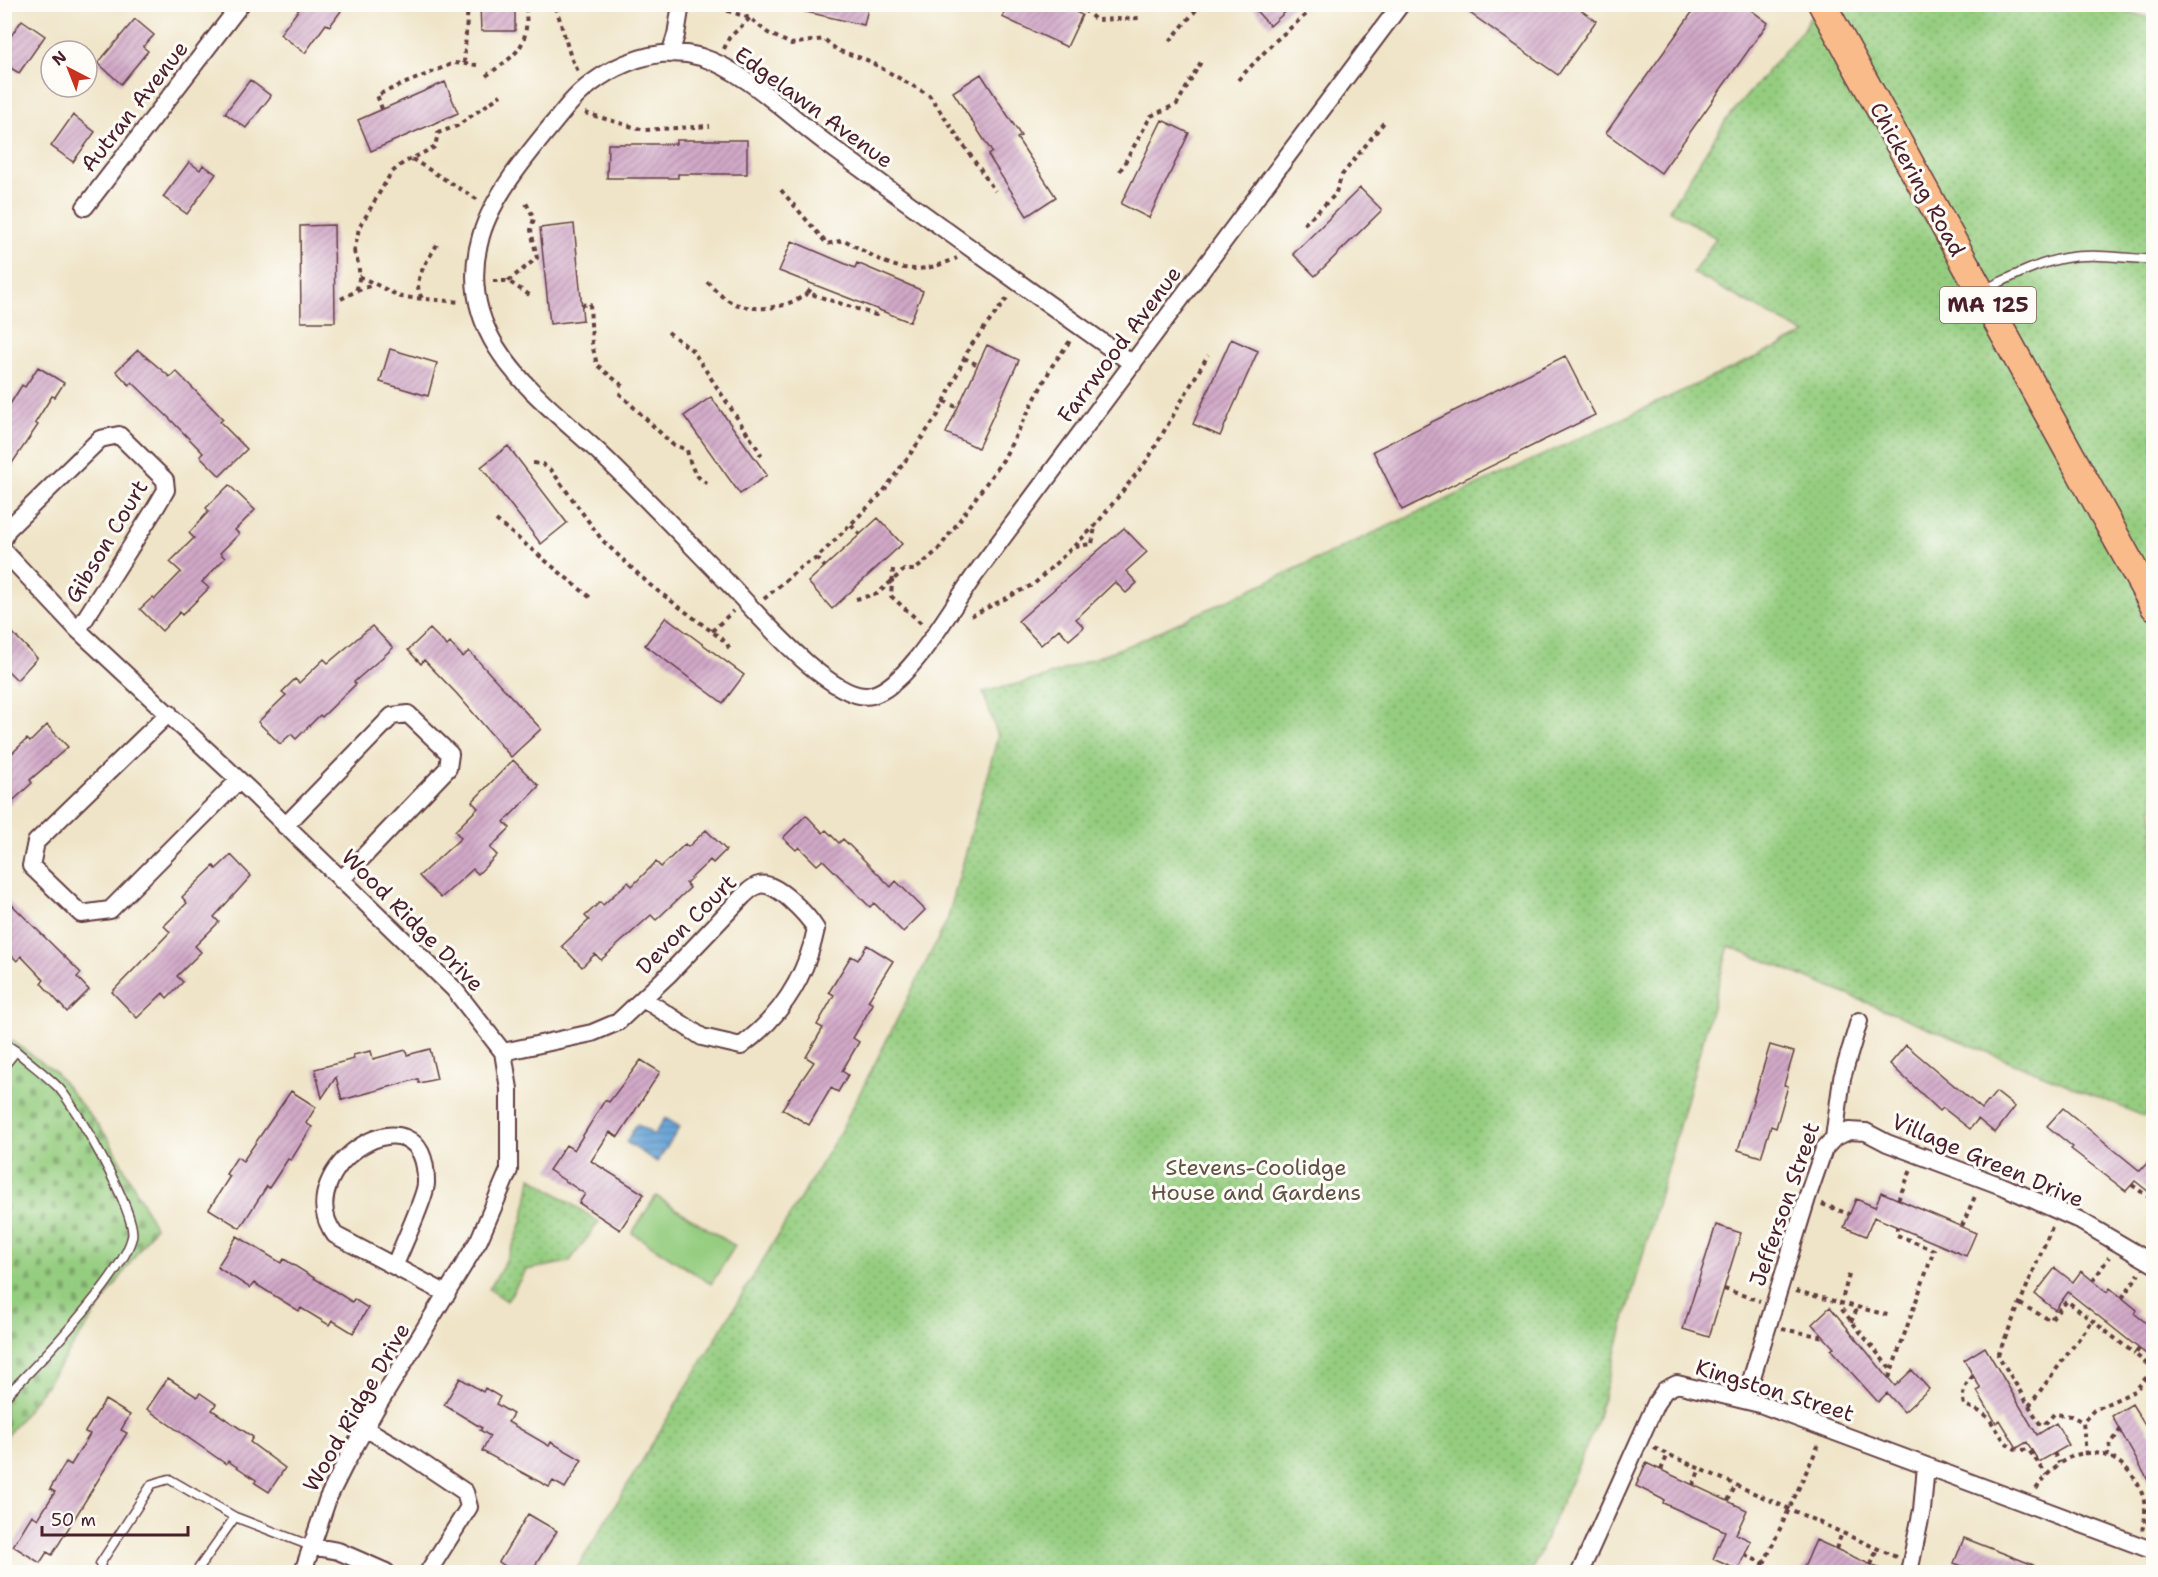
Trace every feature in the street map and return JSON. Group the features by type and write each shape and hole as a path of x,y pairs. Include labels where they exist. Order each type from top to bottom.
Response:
{"main road":[{"name":"Chickering Road","path":"1822,4 2154,606"}],"street":[{"name":"Autran Avenue","path":"85,207 241,4"},
{"path":"669,54 676,35 681,4"},
{"name":"Farrwood Avenue","path":"864,698 886,690 899,681 1401,4"},
{"name":"Edgelawn Avenue","path":"864,698 852,695 794,653 605,459 518,378 500,354 477,302 474,281 481,235 491,208 536,144 569,105 590,85 633,61 654,53 696,55 728,68 820,139 1133,364"},
{"name":"Gibson Court","path":"4,538 7,530 100,439 118,435 165,480 166,490 78,630 4,551"},
{"name":"Wood Ridge Drive","path":"78,630 169,713 454,989 502,1053 509,1089 509,1170 479,1240 365,1428 328,1498 303,1572"},
{"path":"169,713 36,842 31,866 81,914 110,910 239,780"},
{"path":"285,825 392,716 408,714 442,746 450,754 448,768 341,880"},
{"name":"Devon Court","path":"502,1053 592,1033 618,1022 644,999 743,896 757,885 767,885 777,889 809,918 816,929 807,964 778,1013 741,1046 702,1037 644,999"},
{"name":"Jefferson Street","path":"1745,1400 1807,1198 1824,1149 1834,1138 1842,1078 1859,1021"},
{"name":"Village Green Drive","path":"1834,1138 1849,1131 1866,1132 2059,1211 2151,1262"},
{"path":"395,1264 426,1185 422,1155 415,1145 405,1137 378,1136 365,1142 339,1166 329,1185 323,1209 326,1223 335,1235 395,1264 447,1294"},
{"name":"Kingston Street","path":"1580,1572 1660,1396 1665,1390 1677,1384 1745,1400 1826,1428 2154,1551"},
{"path":"365,1428 465,1492 469,1507 428,1572"},
{"path":"1909,1568 1922,1510 1926,1466"},
{"path":"311,1546 338,1551 386,1572"}],"lane":[{"path":"1980,291 2038,265 2065,258 2091,256 2154,260"},
{"path":"4,1043 59,1088 90,1135 132,1221 133,1236 126,1254 101,1288 4,1398"},
{"path":"4,1066 16,1052"},
{"path":"102,1572 100,1564 152,1484 169,1479 235,1517 311,1546"},
{"path":"196,1572 235,1517"}],"path":[{"path":"722,4 725,10 750,18 768,33 791,44 824,39 837,50 867,60 929,95 995,191"},
{"path":"1077,4 1096,20 1140,18"},
{"path":"1170,41 1201,4"},
{"path":"1238,80 1273,43 1318,4"},
{"path":"486,75 509,59 526,37 525,9 555,6 571,57 590,85"},
{"path":"464,63 468,7 481,9"},
{"path":"718,64 729,38 750,18"},
{"path":"1120,171 1151,116 1177,104 1202,60"},
{"path":"382,109 377,95 454,63 477,65"},
{"path":"356,291 359,276 351,252 358,228 391,173 435,147 438,133 458,126 501,95"},
{"path":"569,105 584,113 644,130 710,126"},
{"path":"1304,224 1335,195 1342,176 1385,121"},
{"path":"412,159 491,208"},
{"path":"781,190 827,244 844,240 894,268 939,266 957,259 968,246"},
{"path":"508,281 537,258 531,230 534,218 526,203"},
{"path":"407,298 417,288 422,270 438,243"},
{"path":"359,276 373,285 407,298 477,302"},
{"path":"474,281 508,281 531,296"},
{"path":"707,282 731,303 752,307 794,304 808,293 812,286"},
{"path":"712,631 817,558 851,525 903,466 938,414 964,358 1019,282"},
{"path":"341,299 373,285"},
{"path":"417,288 422,299"},
{"path":"808,293 876,315 879,309"},
{"path":"581,305 590,304 592,344 597,365 624,387"},
{"path":"891,596 894,569 915,570 938,550 1003,460 1052,366 1080,327"},
{"path":"668,332 693,351 761,454 756,459"},
{"path":"971,616 1034,584 1095,526 1148,459 1208,355"},
{"path":"964,358 978,365"},
{"path":"619,393 672,444 687,450 690,466 698,479 710,484"},
{"path":"944,400 958,408"},
{"path":"727,418 734,413"},
{"path":"533,463 542,464 552,471 602,540 650,585 727,643 730,651"},
{"path":"496,520 592,599"},
{"path":"851,525 860,535"},
{"path":"1074,546 1092,544 1095,526"},
{"path":"817,558 825,567"},
{"path":"877,594 904,570"},
{"path":"856,599 877,594 891,596 933,634"},
{"path":"1898,1200 1918,1155"},
{"path":"1962,1226 1982,1179"},
{"path":"2132,1185 2154,1201"},
{"path":"1807,1198 1849,1214"},
{"path":"2059,1211 1998,1355 2029,1407 2044,1425 2054,1414 2071,1416 2083,1422"},
{"path":"1889,1378 1934,1250 1897,1235 1897,1227"},
{"path":"2093,1281 2119,1243"},
{"path":"2122,1298 2151,1262"},
{"path":"1849,1275 1840,1308 1892,1371"},
{"path":"1779,1286 1891,1316"},
{"path":"1724,1289 1773,1305"},
{"path":"2020,1304 2050,1320 2067,1301 2153,1369 2135,1391 2094,1410 2083,1422 2086,1455"},
{"path":"1851,1322 1858,1307"},
{"path":"2147,1324 2154,1315"},
{"path":"2029,1407 2092,1321"},
{"path":"1767,1327 1824,1337"},
{"path":"2135,1354 2139,1349"},
{"path":"1973,1376 1965,1385 1962,1396 1964,1405 1983,1414 2010,1448 2018,1452 2028,1449 2047,1475"},
{"path":"1760,1572 1826,1428"},
{"path":"2107,1457 2110,1444 2120,1430"},
{"path":"1640,1442 1877,1549 1909,1568"},
{"path":"1661,1470 1668,1454"},
{"path":"2054,1454 2060,1464"},
{"path":"2027,1502 2047,1475 2072,1456 2107,1457 2128,1468 2140,1485 2146,1502 2146,1517 2136,1544"},
{"path":"1693,1485 1700,1469"},
{"path":"1728,1501 1736,1485"},
{"path":"1836,1549 1842,1533"},
{"path":"1871,1565 1877,1549"},
{"path":"1744,1555 1782,1572"}],"green space":[{"name":"Stevens-Coolidge House and Gardens","path":"2101,4 2153,19 2153,1120 1729,946 1595,1427 1531,1572 575,1572 839,1134 947,921 998,736 983,692 1042,678 1132,644 1806,334 1693,273 1716,238 1669,210 1726,120 1806,26 1816,5"},
{"path":"5,1036 54,1071 108,1138 155,1227 44,1388 5,1438"},
{"path":"531,1177 599,1222 569,1262 526,1270 507,1301 489,1289 517,1236 526,1208"},
{"path":"656,1196 735,1246 711,1284 632,1233"}],"water":[{"path":"665,1118 680,1127 657,1162 626,1142 637,1124 654,1135"}],"building":[{"path":"303,4 332,4 341,11 330,26 326,24 305,53 280,34"},
{"path":"480,4 515,4 515,31 481,31"},
{"path":"803,4 869,4 864,25 802,11"},
{"path":"1008,4 1059,4 1082,15 1067,47 1002,17"},
{"path":"1250,4 1294,4 1270,26"},
{"path":"1457,4 1572,4 1596,21 1558,75"},
{"path":"1698,4 1743,4 1768,23 1661,173 1606,133"},
{"path":"135,19 154,35 143,47 148,51 121,84 99,62"},
{"path":"22,20 45,36 39,39 39,45 19,73 4,64 4,46"},
{"path":"981,74 1021,136 1017,138 1056,197 1027,216 988,155 992,152 953,92"},
{"path":"250,80 271,96 246,128 225,113"},
{"path":"445,82 458,113 371,151 358,120"},
{"path":"73,115 95,132 73,162 51,146"},
{"path":"1162,120 1189,133 1149,218 1121,204"},
{"path":"676,140 747,140 747,174 678,174 678,178 607,178 608,144 676,144"},
{"path":"189,162 200,170 203,165 216,174 187,214 163,197"},
{"path":"1360,188 1382,210 1315,276 1293,254"},
{"path":"574,224 583,320 550,324 540,228"},
{"path":"334,225 335,322 301,322 300,226"},
{"path":"792,241 855,268 857,263 923,291 910,322 779,271"},
{"path":"1231,339 1258,351 1220,436 1193,424"},
{"path":"987,345 1019,360 978,448 946,433"},
{"path":"390,349 437,363 428,396 380,382"},
{"path":"138,350 170,377 176,371 223,419 220,422 247,449 220,476 200,456 203,453 169,418 132,382 129,385 116,371"},
{"path":"1565,356 1595,415 1402,510 1373,451"},
{"path":"38,367 64,383 55,397 52,396 35,423 38,425 4,475 4,414 22,385 25,387"},
{"path":"711,397 767,475 740,494 684,416"},
{"path":"508,446 567,523 541,544 481,467"},
{"path":"229,485 255,510 235,530 239,534 220,553 225,558 202,582 209,588 182,615 180,612 162,631 140,609 153,597 155,599 181,572 170,562 194,538 189,533 209,511 206,508"},
{"path":"878,518 902,544 832,609 808,582"},
{"path":"1124,528 1147,552 1126,571 1137,583 1126,593 1115,582 1076,619 1084,627 1069,640 1059,629 1041,645 1018,621"},
{"path":"666,617 744,675 723,703 645,645"},
{"path":"4,624 37,658 17,680 4,667"},
{"path":"372,626 393,648 354,682 356,684 322,717 320,715 296,739 291,734 280,744 258,722 286,695 282,692 295,679 299,683 324,659 328,663"},
{"path":"430,629 447,646 450,643 463,657 469,651 541,729 511,757 457,694 424,660 421,664 408,650"},
{"path":"47,725 68,747 30,780 32,783 4,809 4,761 27,739 30,742"},
{"path":"513,760 539,786 504,822 510,828 490,848 497,855 478,874 473,869 441,898 419,876 461,838 455,831 478,808 472,802"},
{"path":"806,815 823,833 826,830 839,843 843,839 891,887 896,881 925,910 903,932 874,903 870,907 823,860 817,865 799,847 796,850 783,838"},
{"path":"706,830 726,850 713,863 710,860 686,883 690,888 656,920 651,915 601,960 595,954 582,967 562,946 589,920 585,916 600,902 603,905 628,882 632,886 656,862 661,867 685,844 688,847"},
{"path":"231,855 251,876 214,917 219,922 195,946 201,952 177,976 183,982 167,998 163,993 137,1018 112,992 170,932 164,926 187,903 182,897 214,866 216,869"},
{"path":"4,897 81,973 77,977 89,990 67,1012 41,983 44,980 21,956 17,961 4,948"},
{"path":"867,945 893,961 868,1001 873,1004 853,1038 859,1042 842,1071 848,1075 838,1092 831,1088 809,1125 782,1109 814,1062 806,1057 823,1028 817,1025 834,995 829,992 851,956 858,960"},
{"path":"1770,1045 1794,1052 1784,1085 1788,1086 1776,1128 1771,1126 1761,1157 1738,1150"},
{"path":"1906,1045 1982,1109 1996,1092 2015,1107 1995,1133 1978,1119 1970,1129 1943,1108 1940,1111 1890,1064"},
{"path":"430,1049 437,1079 419,1083 418,1079 342,1100 336,1077 322,1098 315,1069 354,1059 353,1055 371,1051 373,1059 406,1050 407,1055"},
{"path":"641,1060 660,1072 618,1137 610,1132 591,1161 644,1194 620,1230 579,1203 585,1194 549,1170 566,1145 574,1150 605,1100 609,1102"},
{"path":"291,1091 316,1107 306,1123 312,1127 291,1160 288,1159 269,1188 267,1186 240,1228 209,1209 230,1176 226,1174 237,1157 243,1161"},
{"path":"2063,1108 2140,1171 2154,1155 2154,1196 2135,1181 2126,1191 2071,1149 2073,1147 2047,1126"},
{"path":"1881,1192 1976,1233 1966,1256 1874,1217 1866,1236 1844,1227 1856,1199 1875,1207"},
{"path":"1716,1225 1741,1233 1709,1337 1683,1329"},
{"path":"237,1236 281,1263 284,1259 352,1302 354,1299 368,1308 353,1333 332,1320 329,1325 301,1308 299,1311 254,1283 250,1288 217,1267"},
{"path":"2055,1268 2073,1282 2081,1271 2107,1292 2110,1288 2137,1310 2135,1314 2154,1329 2154,1345 2146,1354 2068,1292 2055,1310 2035,1294"},
{"path":"1830,1307 1895,1386 1912,1370 1929,1389 1904,1412 1887,1393 1878,1402 1831,1350 1834,1348 1812,1324"},
{"path":"1985,1347 2037,1435 2056,1423 2069,1445 2039,1462 2027,1442 2017,1448 2000,1420 1996,1423 1977,1391 1981,1389 1964,1360"},
{"path":"168,1378 197,1397 200,1393 216,1404 212,1410 253,1437 250,1442 285,1468 269,1492 255,1483 256,1480 228,1461 226,1464 147,1409"},
{"path":"460,1378 483,1392 485,1388 500,1397 496,1404 513,1414 508,1422 549,1446 551,1442 582,1460 565,1488 553,1481 549,1487 482,1451 490,1436 480,1430 482,1428 444,1405"},
{"path":"105,1400 130,1415 121,1430 127,1433 52,1555 47,1552 40,1563 13,1546 32,1515 38,1519 55,1492 50,1489 66,1462 71,1465 90,1434 85,1432"},
{"path":"2132,1404 2154,1440 2154,1491 2112,1416"},
{"path":"1646,1463 1747,1510 1736,1534 1751,1541 1738,1570 1713,1559 1725,1531 1663,1503 1664,1500 1636,1486"},
{"path":"528,1514 557,1531 531,1572 501,1572 505,1566 499,1562"},
{"path":"1964,1538 2049,1572 1978,1572 1954,1563"},
{"path":"1816,1540 1836,1549 1887,1572 1802,1572"}]}
